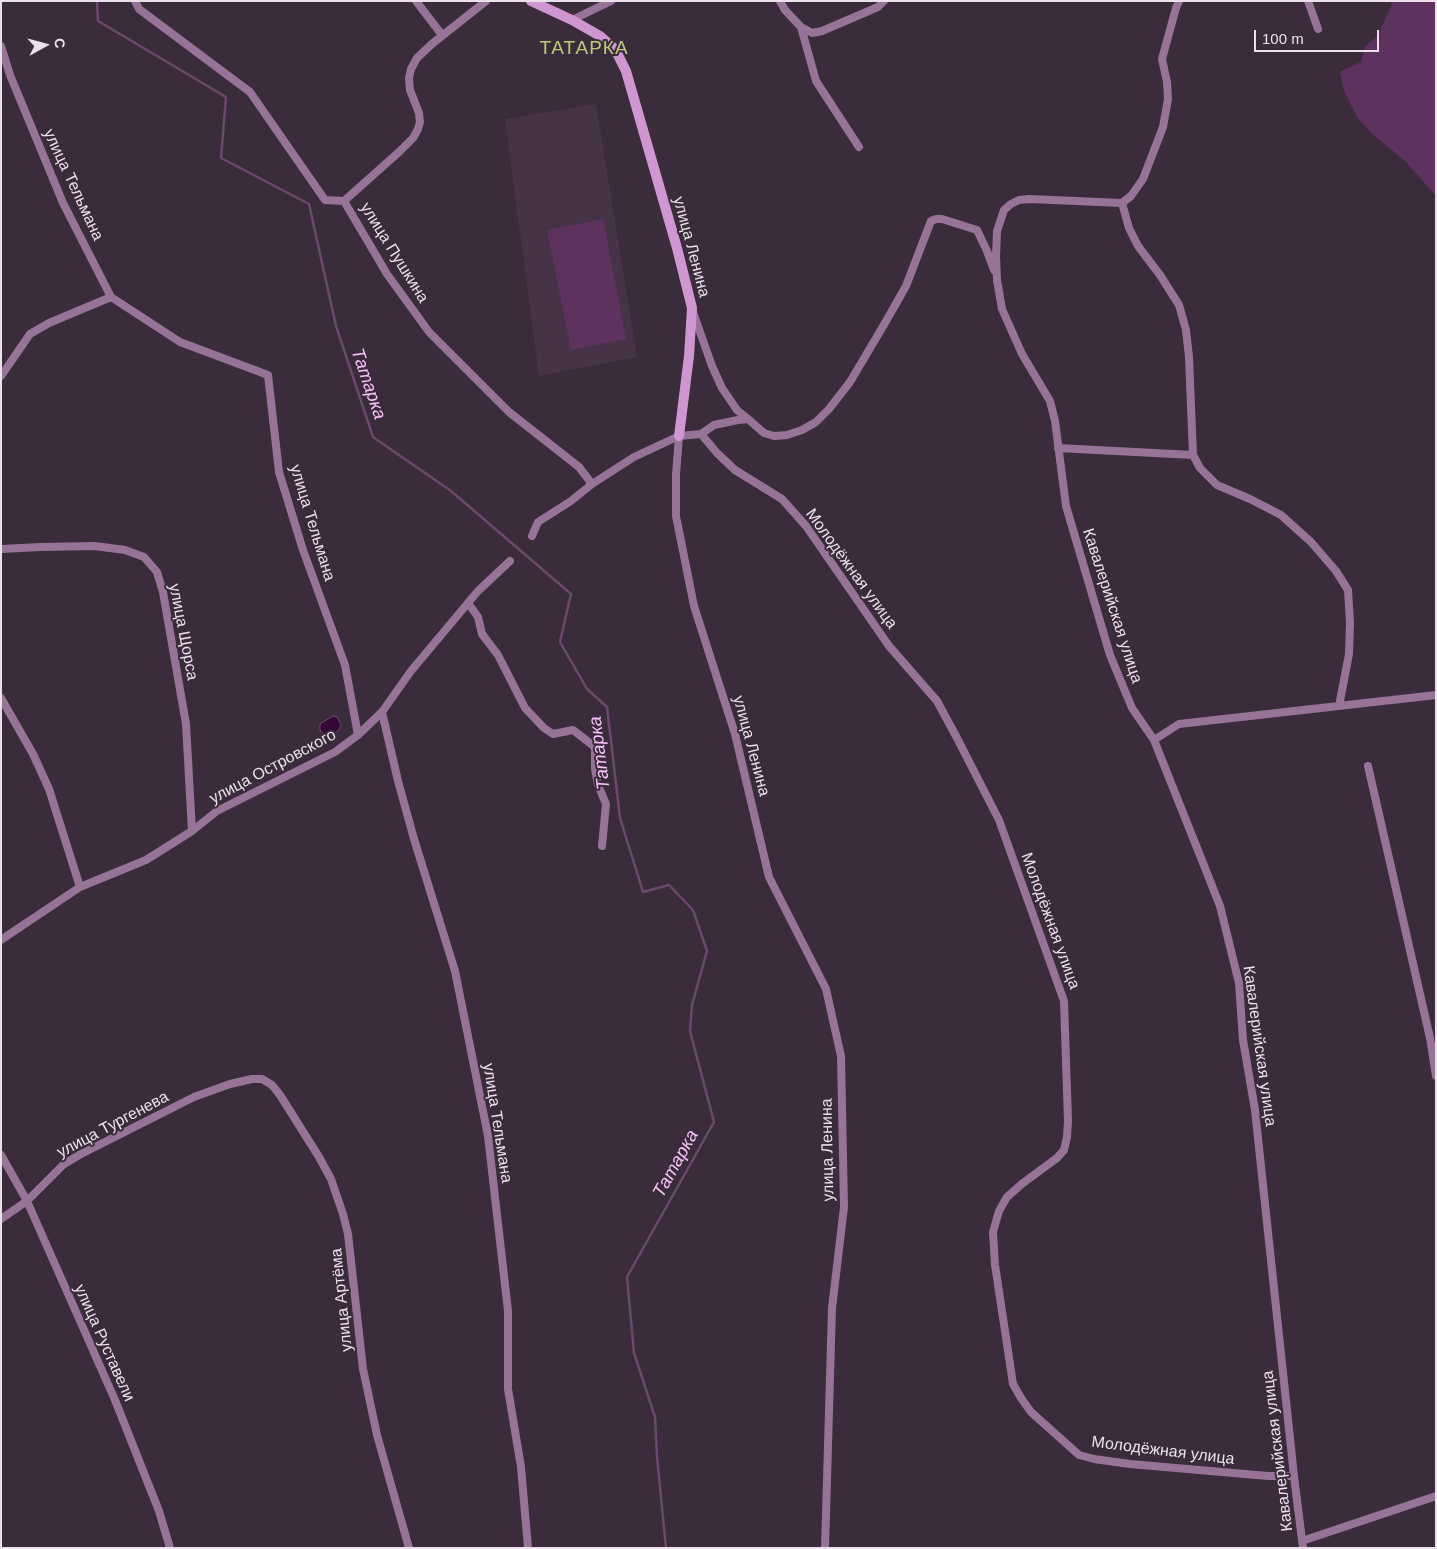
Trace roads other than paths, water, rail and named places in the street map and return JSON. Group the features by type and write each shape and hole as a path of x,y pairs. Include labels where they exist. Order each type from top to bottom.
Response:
{"street":[{"name":"улица Пушкина","path":"135,1 139,9 250,92 325,200 344,201 387,274 429,332 509,412 579,467 592,484"},
{"path":"416,1 442,35"},
{"path":"344,201 399,152 418,130 420,122 419,113 410,90 409,78 417,58 442,35 486,1"},
{"name":"улица Ленина","path":"531,1 572,20 600,36 615,49 626,71 677,248 692,308 689,356 679,436 676,475 676,516 694,606 735,734 769,877 826,989 840,1056 844,1207 832,1308 825,1548"},
{"path":"572,20 611,1"},
{"path":"780,1 785,10 801,26 812,32 822,31 878,7 884,1"},
{"path":"1179,1 1162,59 1167,82 1168,99 1163,127 1143,179 1131,196 1122,203 1129,228 1138,246 1179,305 1186,330 1189,357 1193,455 1200,468 1217,485 1281,514 1311,542 1336,571 1348,590 1349,654 1339,706"},
{"path":"1308,1 1318,29"},
{"path":"801,26 816,81 859,147"},
{"name":"улица Тельмана","path":"1,46 10,75 63,202 111,297 180,342 268,374 279,472 303,550 346,665 358,735"},
{"name":"Кавалерийская улица","path":"1122,203 1029,199 1019,200 1011,204 1004,210 997,231 997,280 1002,309 1022,354 1050,401 1066,506 1110,655 1132,708 1154,740 1220,906 1239,983 1243,1040 1255,1110 1302,1544"},
{"path":"692,308 712,366 722,388 737,410 764,434 774,436 787,435 802,430 816,422 850,382 906,286 931,221 942,219 977,230 997,280"},
{"path":"1,376 30,334 49,323 111,297"},
{"path":"532,536 538,522 634,457 679,436 701,434 714,425 748,419"},
{"name":"Молодёжная улица","path":"701,434 735,470 782,499 806,526 889,646 937,700 999,820 1064,1001 1068,1121 1064,1150 1057,1158 1007,1197 999,1211 993,1232 995,1265 1009,1347 1010,1372 1013,1384 1031,1412 1079,1455 1130,1464 1258,1475 1294,1476"},
{"path":"1058,448 1193,455"},
{"name":"улица Щорса","path":"1,549 95,546 125,550 144,557 157,572 164,592 186,724 192,831"},
{"name":"улица Островского","path":"1,940 80,888 146,860 192,831 217,811 335,752 358,735 382,712 411,671 478,591 510,561"},
{"path":"468,603 478,617 482,634 498,655 525,708 544,728 553,734 573,730 595,747 594,769 606,804 602,846"},
{"path":"1154,740 1179,724 1436,695"},
{"path":"1,698 34,754 49,789 80,888"},
{"name":"улица Тельмана","path":"382,712 414,839 455,971 488,1136 508,1311 508,1389 521,1467 528,1548"},
{"path":"1368,766 1430,1038 1436,1076"},
{"name":"улица Тургенева","path":"1,1219 27,1201 64,1164 81,1154 194,1097 230,1084 252,1079"},
{"name":"улица Артёма","path":"252,1079 262,1079 272,1085 280,1095 331,1179 344,1214 348,1234 363,1369 377,1435 409,1548"},
{"name":"улица Руставели","path":"1,1155 27,1201 115,1400 159,1512 170,1548"},
{"path":"1302,1544 1436,1496"}],"waterway":[{"name":"Татарка","path":"97,1 98,21 226,97 221,158 309,204 336,326 373,437 451,491 571,594 560,642 587,689 607,707 620,818 643,892 669,885 693,910 707,951 692,1005 690,1031 714,1122 627,1277 634,1353 655,1417 666,1548"}],"district":[{"name":"ТАТАРКА","path":"584,49"}]}
